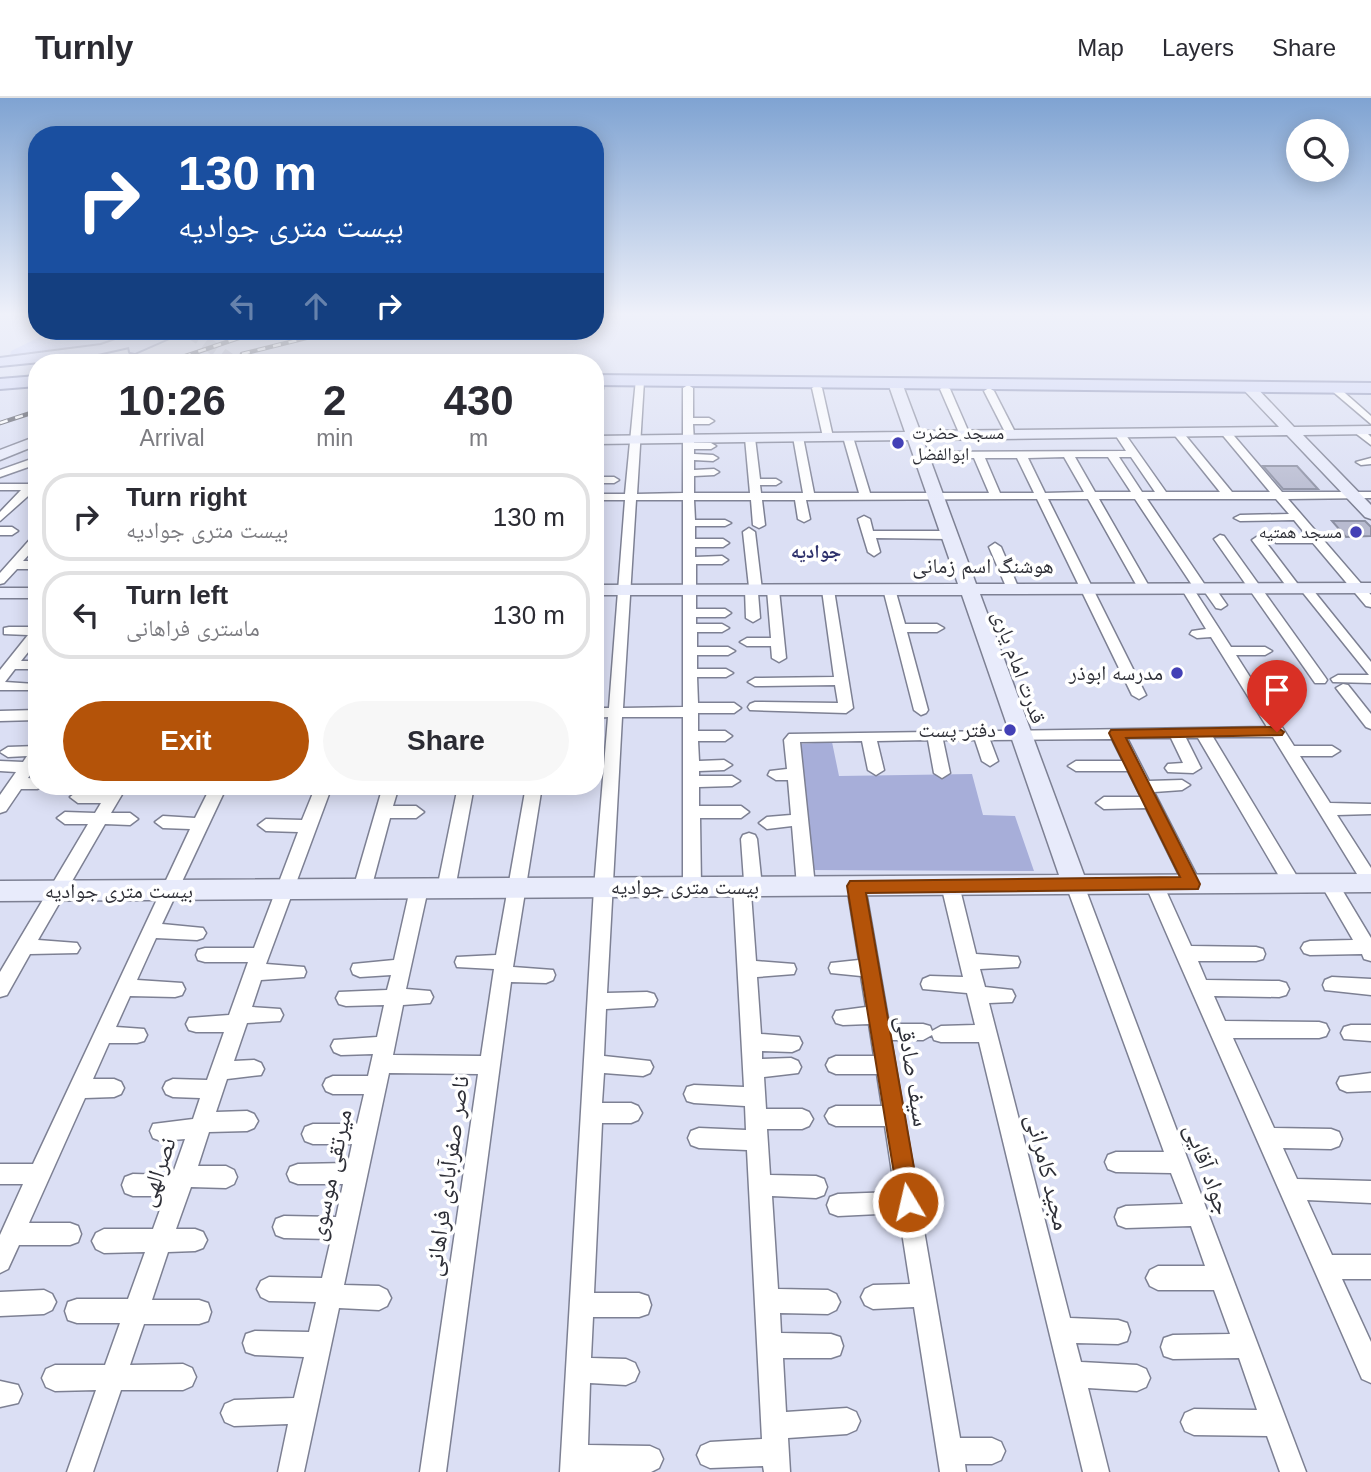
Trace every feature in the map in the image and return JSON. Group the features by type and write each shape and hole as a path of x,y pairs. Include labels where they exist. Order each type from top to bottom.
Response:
{"main road":[{"path":"655,378 1371,388"},
{"path":"0,384 28,382"}],"street":[{"path":"649,378 636,439 623,590 603,888 573,1465 650,1459"},
{"name":"قدرت امام یاری","path":"895,383 1074,885"},
{"path":"1248,387 1371,514"},
{"path":"688,388 692,887"},
{"path":"817,388 828,437"},
{"path":"1334,388 1371,421"},
{"path":"945,389 965,435"},
{"path":"989,391 1011,435"},
{"path":"688,415 705,410"},
{"path":"688,415 709,421"},
{"path":"688,447 750,438 1364,430 1371,442"},
{"path":"1177,432 1242,513 1297,517"},
{"path":"1225,432 1339,565 1364,588 1371,603"},
{"path":"1119,433 1163,496"},
{"path":"848,436 865,496"},
{"path":"798,437 805,496 804,519"},
{"path":"750,438 757,497 754,528 760,590 777,642 779,658"},
{"path":"604,440 636,439 712,452"},
{"path":"0,455 28,443"},
{"path":"0,455 28,450"},
{"path":"921,455 1134,454"},
{"path":"978,455 996,496"},
{"path":"1021,455 1139,695"},
{"path":"1068,455 1144,589"},
{"path":"1112,455 1199,588 1215,633 1371,882"},
{"path":"0,474 28,463"},
{"path":"688,473 714,472"},
{"path":"604,480 614,480"},
{"path":"755,482 776,482"},
{"path":"0,487 28,485"},
{"path":"0,518 28,490"},
{"path":"604,497 1371,495"},
{"path":"1251,496 1263,510"},
{"path":"0,505 13,505"},
{"path":"864,519 874,552"},
{"path":"689,523 724,523"},
{"path":"869,534 949,535"},
{"path":"1220,539 1320,680"},
{"path":"1280,540 1316,539"},
{"path":"1258,540 1371,671"},
{"path":"689,543 723,543"},
{"path":"995,547 1013,589"},
{"path":"0,580 28,549"},
{"path":"689,561 722,561"},
{"path":"13,565 28,565"},
{"path":"1339,565 1357,565"},
{"path":"1199,588 1221,604"},
{"name":"هوشنگ اسم زمانی","path":"604,590 1364,588"},
{"path":"889,589 921,710"},
{"path":"753,618 760,590"},
{"path":"828,590 846,708 755,689 841,681"},
{"path":"0,593 28,593"},
{"path":"690,621 725,613"},
{"path":"690,621 722,628"},
{"path":"899,628 937,628"},
{"path":"9,631 28,635"},
{"path":"1197,634 1215,633"},
{"path":"0,679 10,658 28,642"},
{"path":"747,642 777,642"},
{"path":"690,651 728,652"},
{"path":"1226,651 1265,651"},
{"path":"10,658 28,663"},
{"path":"690,673 726,673"},
{"path":"1371,678 1340,684 1371,724"},
{"path":"0,686 28,687"},
{"path":"604,713 734,708"},
{"path":"0,716 28,715"},
{"path":"1202,732 1292,883"},
{"path":"806,886 792,740 794,737 1277,732"},
{"path":"1116,733 1192,884"},
{"path":"1173,768 1193,768 1176,733"},
{"path":"980,734 990,761"},
{"path":"934,735 942,773"},
{"path":"690,736 725,736"},
{"path":"868,736 876,770"},
{"path":"1289,751 1332,751"},
{"path":"8,752 28,756"},
{"path":"0,766 28,759"},
{"path":"690,774 724,765"},
{"path":"2,802 28,766"},
{"path":"1076,766 1133,766"},
{"path":"690,774 733,781"},
{"path":"776,775 795,774"},
{"path":"16,783 28,784"},
{"path":"1104,803 1182,785"},
{"path":"78,797 93,795"},
{"path":"0,989 113,795"},
{"path":"0,1261 168,891 215,795"},
{"name":"نصرالهی","path":"80,1472 283,890 320,795"},
{"path":"362,889 388,795"},
{"path":"446,889 464,795"},
{"name":"ناصر صفرآبادی فراهانی","path":"433,1472 503,968 532,795"},
{"path":"1325,809 1368,809"},
{"path":"383,812 416,812"},
{"path":"690,812 741,812"},
{"path":"65,818 130,819"},
{"path":"767,823 799,820"},
{"path":"163,822 201,824"},
{"path":"266,825 308,826"},
{"path":"710,1455 776,1462 747,969 749,839"},
{"name":"بیست متری جوادیه","path":"0,891 1371,882"},
{"path":"1329,883 1369,951"},
{"path":"1154,884 1325,1267 1363,1334 1371,1370"},
{"name":"مجید کامرانی","path":"950,885 1096,1472"},
{"name":"جواد آقایی","path":"1074,885 1293,1471"},
{"name":"سیف صادقی","path":"856,886 951,1462"},
{"name":"میرتقی موسوی","path":"291,1472 419,889"},
{"path":"150,931 197,933"},
{"path":"24,947 71,948"},
{"path":"1310,948 1369,951"},
{"path":"1184,953 1256,954"},
{"path":"205,955 297,972"},
{"path":"968,961 1011,962"},
{"path":"464,962 546,975"},
{"path":"360,969 402,967"},
{"path":"838,968 870,968"},
{"path":"747,969 787,969"},
{"path":"930,984 1006,996"},
{"path":"1332,985 1371,987"},
{"path":"124,988 175,989"},
{"path":"1200,988 1279,989"},
{"path":"346,998 423,997"},
{"path":"597,1001 647,1000"},
{"path":"196,1024 273,1015"},
{"path":"843,1017 932,1033 986,1033"},
{"path":"1218,1029 1319,1030"},
{"path":"103,1035 137,1035"},
{"path":"751,1042 792,1043"},
{"path":"341,1046 381,1065"},
{"path":"595,1064 643,1067"},
{"path":"332,1085 381,1065 489,1065"},
{"path":"836,1065 886,1065"},
{"path":"753,1068 791,1067"},
{"path":"173,1088 254,1069"},
{"path":"1347,1083 1371,1082"},
{"path":"78,1089 114,1088"},
{"path":"694,1094 754,1097"},
{"path":"591,1113 631,1113"},
{"path":"836,1116 894,1116"},
{"path":"699,1138 756,1130 802,1119"},
{"path":"162,1131 247,1121"},
{"path":"313,1134 365,1134"},
{"path":"1267,1138 1331,1139"},
{"path":"1116,1162 1178,1163"},
{"path":"298,1174 357,1173"},
{"path":"0,1174 39,1174"},
{"path":"133,1185 226,1177"},
{"path":"760,1185 816,1187"},
{"path":"1290,1189 1371,1192"},
{"path":"838,1205 908,1202"},
{"path":"1126,1217 1197,1215"},
{"path":"284,1227 345,1228"},
{"path":"12,1234 70,1234"},
{"path":"104,1241 195,1240"},
{"path":"1325,1267 1371,1267"},
{"path":"1158,1278 1221,1279"},
{"path":"269,1289 379,1298"},
{"path":"873,1297 924,1295"},
{"path":"0,1304 44,1301"},
{"path":"767,1301 828,1302"},
{"path":"581,1305 639,1305"},
{"path":"77,1311 199,1312"},
{"path":"1060,1330 1118,1332"},
{"path":"255,1343 319,1345"},
{"path":"769,1345 831,1346"},
{"path":"1173,1347 1246,1346"},
{"path":"578,1370 626,1372"},
{"path":"1072,1374 1137,1378"},
{"path":"55,1378 183,1377"},
{"path":"234,1413 304,1411"},
{"path":"774,1426 847,1421"},
{"path":"1194,1422 1275,1423"},
{"path":"951,1462 992,1451"}],"shaded area":[{"path":"832,742 839,776 972,774 983,815 1015,816 1034,871 811,870 798,744"}],"building":[{"path":"1263,466 1297,466 1318,489 1283,489"},
{"name":"مسجد همتیه","path":"1332,521 1365,521 1371,527 1371,536 1346,537"}],"railway":[{"path":"0,423 28,414"}],"place":[{"name":"مسجد حضرت ابوالفضل","path":"898,443"},
{"name":"مسجد همتیه","path":"1356,532"},
{"name":"مدرسه ابوذر","path":"1177,673"},
{"name":"دفتر پست","path":"1010,730"}],"district":[{"name":"جوادیه","path":"816,551"}],"route":[{"path":"908,1202 856,886 1192,884 1116,733 1277,732"}]}
